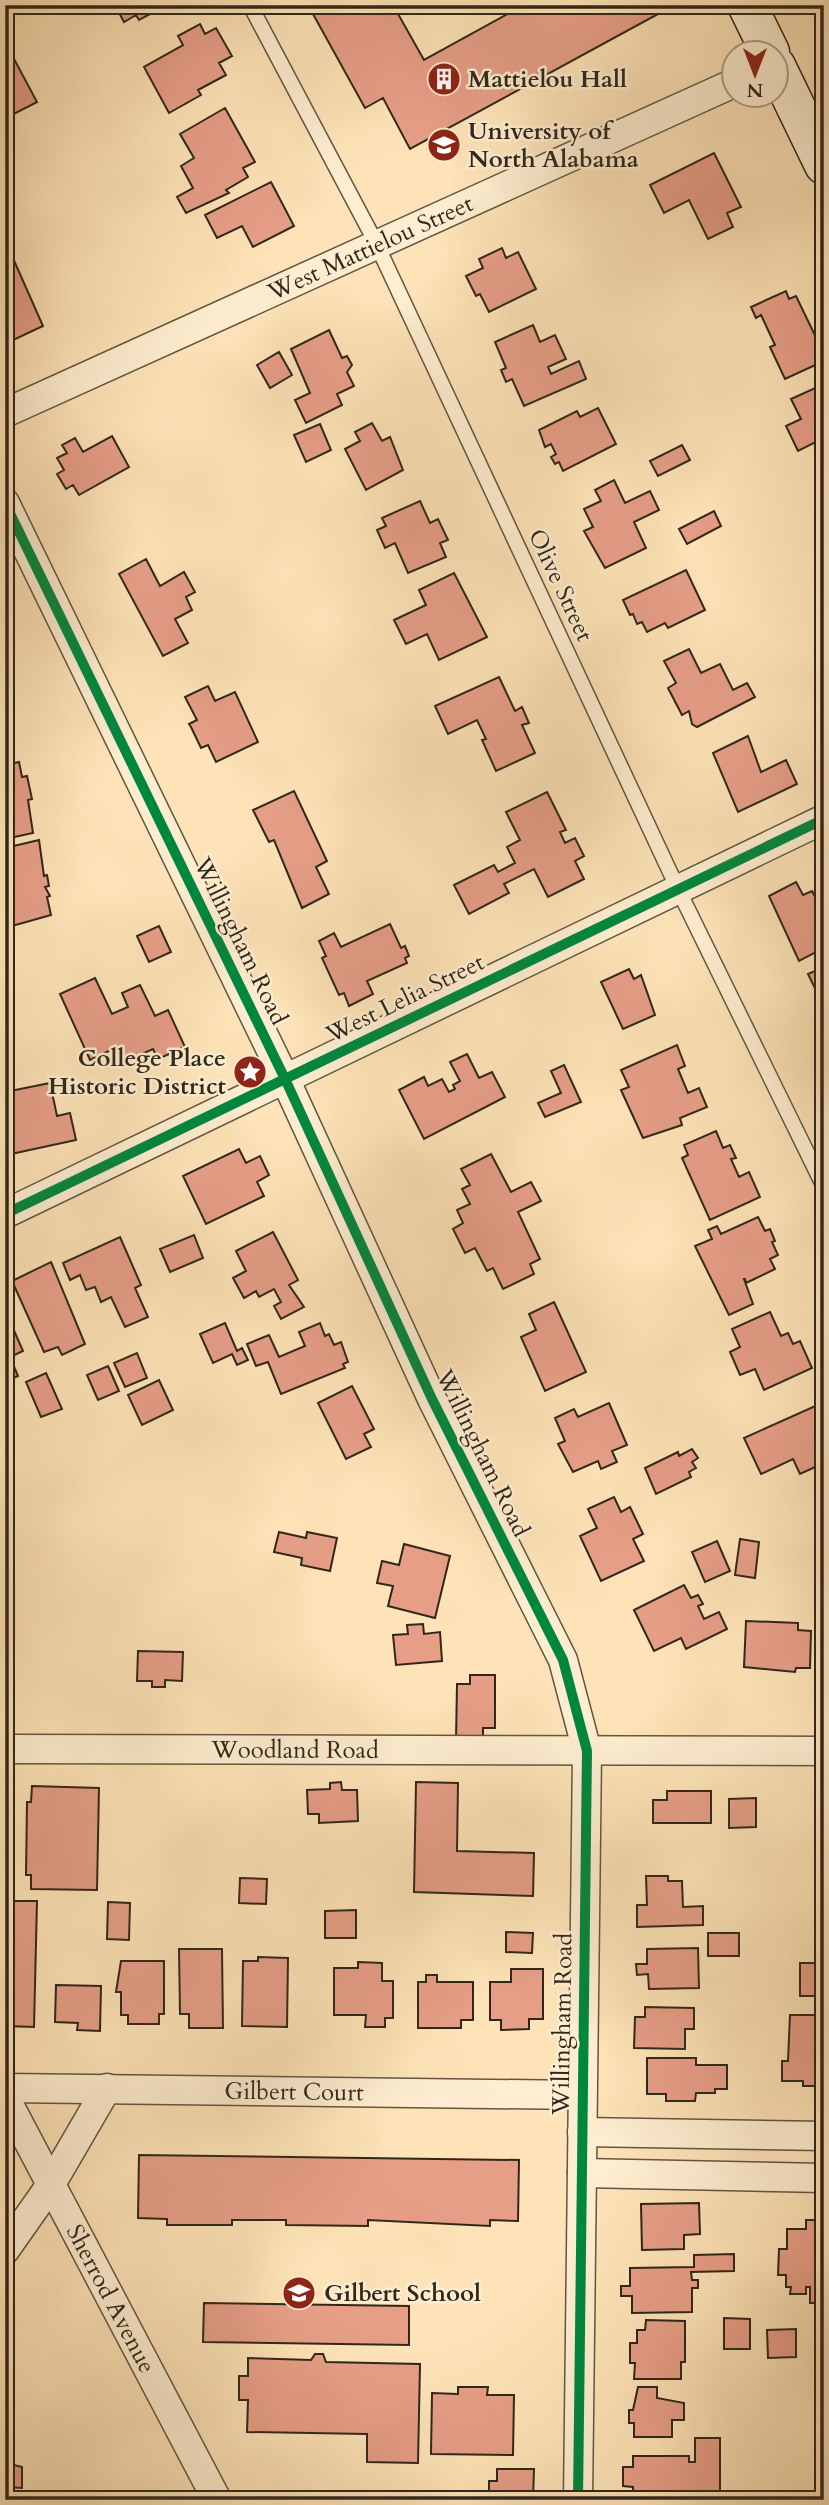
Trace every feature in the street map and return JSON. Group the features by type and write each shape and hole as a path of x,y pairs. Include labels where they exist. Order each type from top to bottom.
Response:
{"main road":[{"path":"747,5 763,38"},
{"path":"790,95 824,165"}],"street":[{"name":"West Mattielou Street","path":"5,413 720,89"},
{"name":"Willingham Road","path":"5,503 286,1081 426,1386 563,1660 587,1751 578,2500"},
{"name":"West Lelia Street","path":"5,1214 286,1081 677,887 824,819"},
{"name":"Woodland Road","path":"5,1749 824,1751"},
{"name":"Gilbert Court","path":"5,2088 582,2095"},
{"path":"5,2250 50,2186 107,2088"},
{"name":"Sherrod Avenue","path":"5,2097 217,2500"},
{"path":"582,2132 824,2136"},
{"path":"767,2136 767,2177"},
{"path":"582,2173 824,2178"}],"lane":[{"name":"Olive Street","path":"250,5 376,243 677,887 824,1187"}],"building":[{"path":"115,5 167,5 139,20 136,15 124,22"},
{"name":"Mattielou Hall","path":"308,5 393,5 424,60 524,5 653,5 658,14 410,149 383,98 365,108"},
{"path":"200,24 205,34 216,28 232,56 219,63 226,75 198,90 201,95 169,113 144,67 183,45 178,36"},
{"path":"5,42 37,102 6,118 5,117"},
{"path":"225,108 255,162 243,168 248,177 226,190 229,193 186,213 177,197 193,188 181,166 194,158 180,134"},
{"path":"714,153 741,207 727,213 733,227 708,239 689,200 664,213 650,185"},
{"path":"271,182 294,226 253,247 242,226 217,238 205,215"},
{"path":"502,248 506,258 518,252 536,289 489,312 480,294 476,296 466,276 483,268 479,259"},
{"path":"12,256 43,326 9,342 5,334 5,259"},
{"path":"786,291 789,299 796,296 824,354 824,361 785,379 770,347 775,345 761,315 756,318 751,307"},
{"path":"533,325 540,342 555,335 566,359 548,367 551,374 579,361 586,379 524,406 512,379 506,382 501,370 506,368 495,342"},
{"path":"329,330 342,358 347,356 352,365 347,372 354,386 337,394 342,405 306,423 295,400 310,393 291,349"},
{"path":"279,352 292,375 270,388 257,365"},
{"path":"824,384 824,438 798,451 786,426 801,419 791,399"},
{"path":"598,408 616,444 563,471 559,462 555,464 551,457 556,454 551,444 545,447 539,430 577,411 580,417"},
{"path":"372,423 382,441 390,437 403,470 366,490 345,449 360,441 355,432"},
{"path":"320,424 331,450 306,462 294,435"},
{"path":"112,436 129,467 79,495 73,485 66,489 57,474 64,470 57,458 67,453 62,445 75,438 83,452"},
{"path":"682,445 690,460 658,476 650,461"},
{"path":"614,480 625,503 650,491 659,510 634,522 646,548 605,568 584,531 593,527 584,509 601,501 595,490"},
{"path":"420,501 430,523 438,519 448,540 440,543 446,557 408,573 395,543 385,548 377,530 386,526 382,518"},
{"path":"714,511 721,526 687,544 679,529"},
{"path":"146,559 160,586 184,572 195,592 186,597 192,610 175,619 188,643 163,656 119,574"},
{"path":"686,570 705,610 668,628 665,623 647,632 642,622 637,624 633,614 630,615 623,600"},
{"path":"454,573 487,637 439,660 427,634 406,644 394,620 426,605 419,590"},
{"path":"689,649 701,673 720,664 733,690 747,683 755,697 697,727 692,724 689,711 682,715 668,688 676,683 664,661"},
{"path":"499,677 515,711 522,707 529,723 522,725 535,753 496,771 482,740 486,739 477,720 448,734 435,706"},
{"path":"208,686 215,701 235,692 258,742 216,762 208,745 201,748 189,724 197,720 185,697"},
{"path":"10,728 13,740 5,742 5,729"},
{"path":"748,736 761,772 786,760 797,784 738,812 713,753"},
{"path":"19,762 22,777 27,776 32,799 28,800 33,833 5,839 5,765"},
{"path":"294,791 327,861 316,867 329,894 302,908 274,840 269,842 253,810"},
{"path":"547,792 566,830 560,832 565,843 575,838 584,856 575,861 584,879 548,897 534,869 504,884 509,893 469,914 454,885 494,865 498,872 515,863 507,847 520,840 506,812"},
{"path":"39,840 44,876 47,875 49,886 45,887 50,896 47,897 51,915 5,928 5,909 11,908 9,897 5,897 8,891 5,848"},
{"path":"796,882 803,895 812,891 824,914 824,948 799,961 769,896"},
{"path":"390,924 401,948 405,946 409,956 405,958 407,963 367,981 373,994 349,1006 344,993 339,995 322,958 326,956 319,941 334,933 341,947"},
{"path":"159,926 171,952 149,962 137,936"},
{"path":"824,967 824,1007 808,974"},
{"path":"629,969 634,979 641,975 655,1015 623,1029 601,982"},
{"path":"95,978 112,1014 128,1007 122,993 140,985 155,1016 168,1010 185,1047 158,1059 153,1049 124,1062 117,1047 90,1060 60,994"},
{"path":"677,1045 685,1066 678,1069 688,1093 699,1088 707,1107 680,1118 682,1125 643,1138 621,1090 629,1087 621,1070"},
{"path":"467,1054 479,1078 492,1072 505,1097 424,1139 399,1090 424,1077 428,1086 442,1079 449,1092 455,1089 453,1085 460,1081 450,1062"},
{"path":"564,1065 581,1102 545,1117 538,1103 561,1093 551,1071"},
{"path":"50,1083 57,1116 70,1113 76,1140 11,1154 5,1125 5,1092"},
{"path":"716,1131 723,1148 730,1145 736,1158 731,1159 739,1177 749,1172 760,1197 710,1220 682,1158 688,1155 684,1145"},
{"path":"239,1149 246,1163 260,1156 269,1175 257,1182 264,1196 206,1224 183,1176"},
{"path":"491,1154 511,1192 531,1182 541,1201 518,1212 540,1259 530,1264 534,1274 503,1289 493,1268 487,1271 475,1248 465,1253 453,1229 463,1223 457,1210 470,1204 462,1189 470,1185 461,1169"},
{"path":"758,1217 765,1231 770,1229 775,1241 772,1242 778,1255 770,1259 775,1269 746,1283 744,1279 753,1304 729,1315 695,1246 712,1239 708,1230 717,1226 721,1234"},
{"path":"273,1232 298,1280 289,1285 304,1307 281,1319 274,1306 281,1302 274,1289 259,1297 256,1291 244,1298 233,1278 246,1271 236,1251"},
{"path":"194,1235 203,1258 170,1272 160,1249"},
{"path":"120,1237 141,1285 135,1288 148,1317 125,1327 111,1297 101,1302 95,1287 86,1290 80,1275 70,1280 63,1263"},
{"path":"51,1262 85,1344 62,1355 58,1347 44,1352 12,1281"},
{"path":"554,1302 586,1372 545,1391 521,1337 536,1330 529,1314"},
{"path":"5,1310 23,1351 10,1357 18,1376 5,1382"},
{"path":"770,1312 781,1336 788,1333 793,1344 800,1341 812,1368 764,1390 755,1369 740,1375 730,1352 740,1347 732,1329"},
{"path":"225,1323 237,1351 242,1348 248,1360 237,1365 232,1354 213,1363 200,1334"},
{"path":"320,1323 325,1336 329,1334 334,1345 341,1342 348,1362 343,1364 345,1368 281,1394 268,1362 256,1366 247,1344 269,1335 279,1357 305,1346 299,1332"},
{"path":"137,1353 147,1378 125,1387 114,1363"},
{"path":"108,1366 119,1391 98,1400 87,1375"},
{"path":"46,1373 62,1409 41,1417 26,1382"},
{"path":"159,1380 173,1410 142,1425 128,1395"},
{"path":"352,1386 374,1429 364,1434 371,1447 346,1459 318,1403"},
{"path":"609,1403 627,1445 612,1451 617,1462 601,1469 598,1461 573,1472 558,1444 565,1441 555,1418 574,1409 578,1417"},
{"path":"822,1403 824,1463 800,1474 793,1459 761,1474 744,1438"},
{"path":"692,1449 698,1458 692,1462 696,1468 689,1472 691,1477 656,1494 645,1468 678,1452 679,1456"},
{"path":"614,1497 621,1512 630,1507 643,1534 633,1539 644,1561 601,1581 580,1536 597,1528 588,1509"},
{"path":"279,1532 306,1538 307,1532 337,1538 330,1571 301,1565 302,1558 274,1552"},
{"path":"740,1539 759,1542 755,1578 735,1575"},
{"path":"717,1541 730,1571 705,1582 692,1552"},
{"path":"404,1544 450,1556 435,1618 388,1606 393,1586 377,1583 382,1561 399,1565"},
{"path":"684,1585 691,1598 698,1595 703,1604 698,1606 704,1619 719,1612 727,1629 686,1649 681,1638 654,1651 634,1610"},
{"path":"746,1621 798,1623 798,1630 811,1631 810,1668 796,1668 795,1672 744,1667"},
{"path":"423,1624 424,1634 440,1632 442,1661 396,1665 393,1635 408,1634 407,1625"},
{"path":"138,1651 183,1652 182,1681 165,1680 165,1687 152,1687 152,1681 137,1681"},
{"path":"470,1675 495,1675 495,1728 483,1728 483,1741 456,1741 457,1684 470,1684"},
{"path":"341,1782 342,1790 357,1790 358,1821 319,1823 319,1814 308,1814 307,1790 330,1789 330,1783"},
{"path":"416,1782 458,1783 457,1851 534,1853 533,1896 414,1892"},
{"path":"32,1786 99,1788 97,1890 31,1889 31,1875 26,1875 27,1802 31,1802"},
{"path":"667,1791 711,1791 711,1823 653,1823 653,1800 667,1800"},
{"path":"756,1798 756,1827 729,1828 729,1799"},
{"path":"646,1876 668,1876 668,1881 682,1881 683,1907 703,1906 703,1925 637,1927 637,1905 647,1905"},
{"path":"240,1878 267,1879 266,1904 239,1903"},
{"path":"5,1901 37,1901 34,2027 5,2026"},
{"path":"108,1902 130,1903 129,1940 107,1939"},
{"path":"356,1910 356,1938 325,1938 325,1911"},
{"path":"506,1932 533,1933 532,1953 506,1952"},
{"path":"708,1933 739,1933 739,1956 708,1956"},
{"path":"698,1948 699,1988 649,1989 648,1974 637,1975 636,1964 647,1964 647,1949"},
{"path":"179,1949 222,1949 223,2028 189,2028 189,2014 180,2014"},
{"path":"258,1957 288,1958 287,2027 242,2026 243,1961 258,1961"},
{"path":"121,1961 164,1961 164,2014 159,2014 159,2024 128,2024 128,2015 121,2015 121,1992 116,1992"},
{"path":"358,1962 382,1963 382,1981 393,1981 393,2018 385,2018 385,2027 365,2027 366,2015 334,2015 334,1968 358,1968"},
{"path":"800,1963 824,1963 824,1996 800,1996"},
{"path":"511,1969 543,1969 543,2019 529,2019 529,2029 501,2030 501,2020 490,2020 490,1982 511,1982"},
{"path":"426,1975 437,1975 437,1982 473,1982 473,2020 461,2020 461,2028 418,2028 418,1982 426,1982"},
{"path":"56,1985 101,1986 100,2031 77,2030 78,2023 55,2022"},
{"path":"645,2007 694,2008 694,2029 685,2029 685,2049 634,2048 635,2017 645,2017"},
{"path":"790,2015 815,2015 815,2035 824,2035 824,2081 815,2081 815,2086 803,2086 803,2081 782,2081 782,2061 788,2061"},
{"path":"647,2058 696,2058 696,2065 727,2065 727,2089 715,2089 715,2093 696,2093 695,2101 666,2101 666,2094 647,2094"},
{"path":"139,2155 519,2160 518,2221 490,2220 490,2226 368,2220 368,2226 286,2225 286,2220 232,2220 232,2225 167,2225 167,2219 138,2218"},
{"path":"699,2203 700,2234 684,2235 684,2249 642,2250 641,2204"},
{"path":"806,2220 824,2220 824,2303 810,2303 810,2287 806,2287 806,2294 790,2294 791,2287 786,2287 786,2275 778,2275 779,2249 787,2249 787,2229 806,2229"},
{"path":"734,2254 734,2271 691,2272 692,2280 698,2280 698,2288 692,2288 692,2312 632,2313 632,2296 621,2296 621,2286 630,2286 630,2268 694,2267 694,2255"},
{"path":"204,2303 409,2306 409,2345 203,2342"},
{"path":"724,2318 750,2319 750,2349 724,2349"},
{"path":"646,2320 685,2321 685,2362 681,2362 681,2379 634,2379 635,2363 630,2363 630,2343 637,2343 637,2330 645,2330"},
{"path":"796,2329 796,2357 768,2358 767,2330"},
{"path":"315,2354 323,2354 326,2362 420,2364 418,2463 367,2462 367,2434 247,2432 248,2400 239,2400 239,2376 248,2376 248,2358 311,2360"},
{"path":"458,2387 488,2387 487,2395 514,2395 513,2455 431,2454 432,2393 458,2394"},
{"path":"638,2387 657,2387 657,2398 684,2403 684,2420 672,2420 672,2437 634,2437 634,2423 629,2423 629,2410 633,2410"},
{"path":"5,2433 11,2433 10,2464 22,2467 22,2488 5,2487"},
{"path":"695,2438 720,2438 720,2497 633,2500 633,2487 623,2486 623,2467 633,2467 633,2456 689,2456 689,2462 695,2462"},
{"path":"497,2469 534,2469 533,2500 489,2500 489,2481 497,2481"}],"cycle path":[{"path":"5,503 286,1081 432,1399 563,1660 587,1751 578,2500"},
{"path":"5,1214 824,819"}],"place":[{"name":"Mattielou Hall","path":"444,79"},
{"name":"University of North Alabama","path":"444,145"},
{"name":"College Place Historic District","path":"250,1072"},
{"name":"Gilbert School","path":"299,2293"}]}
